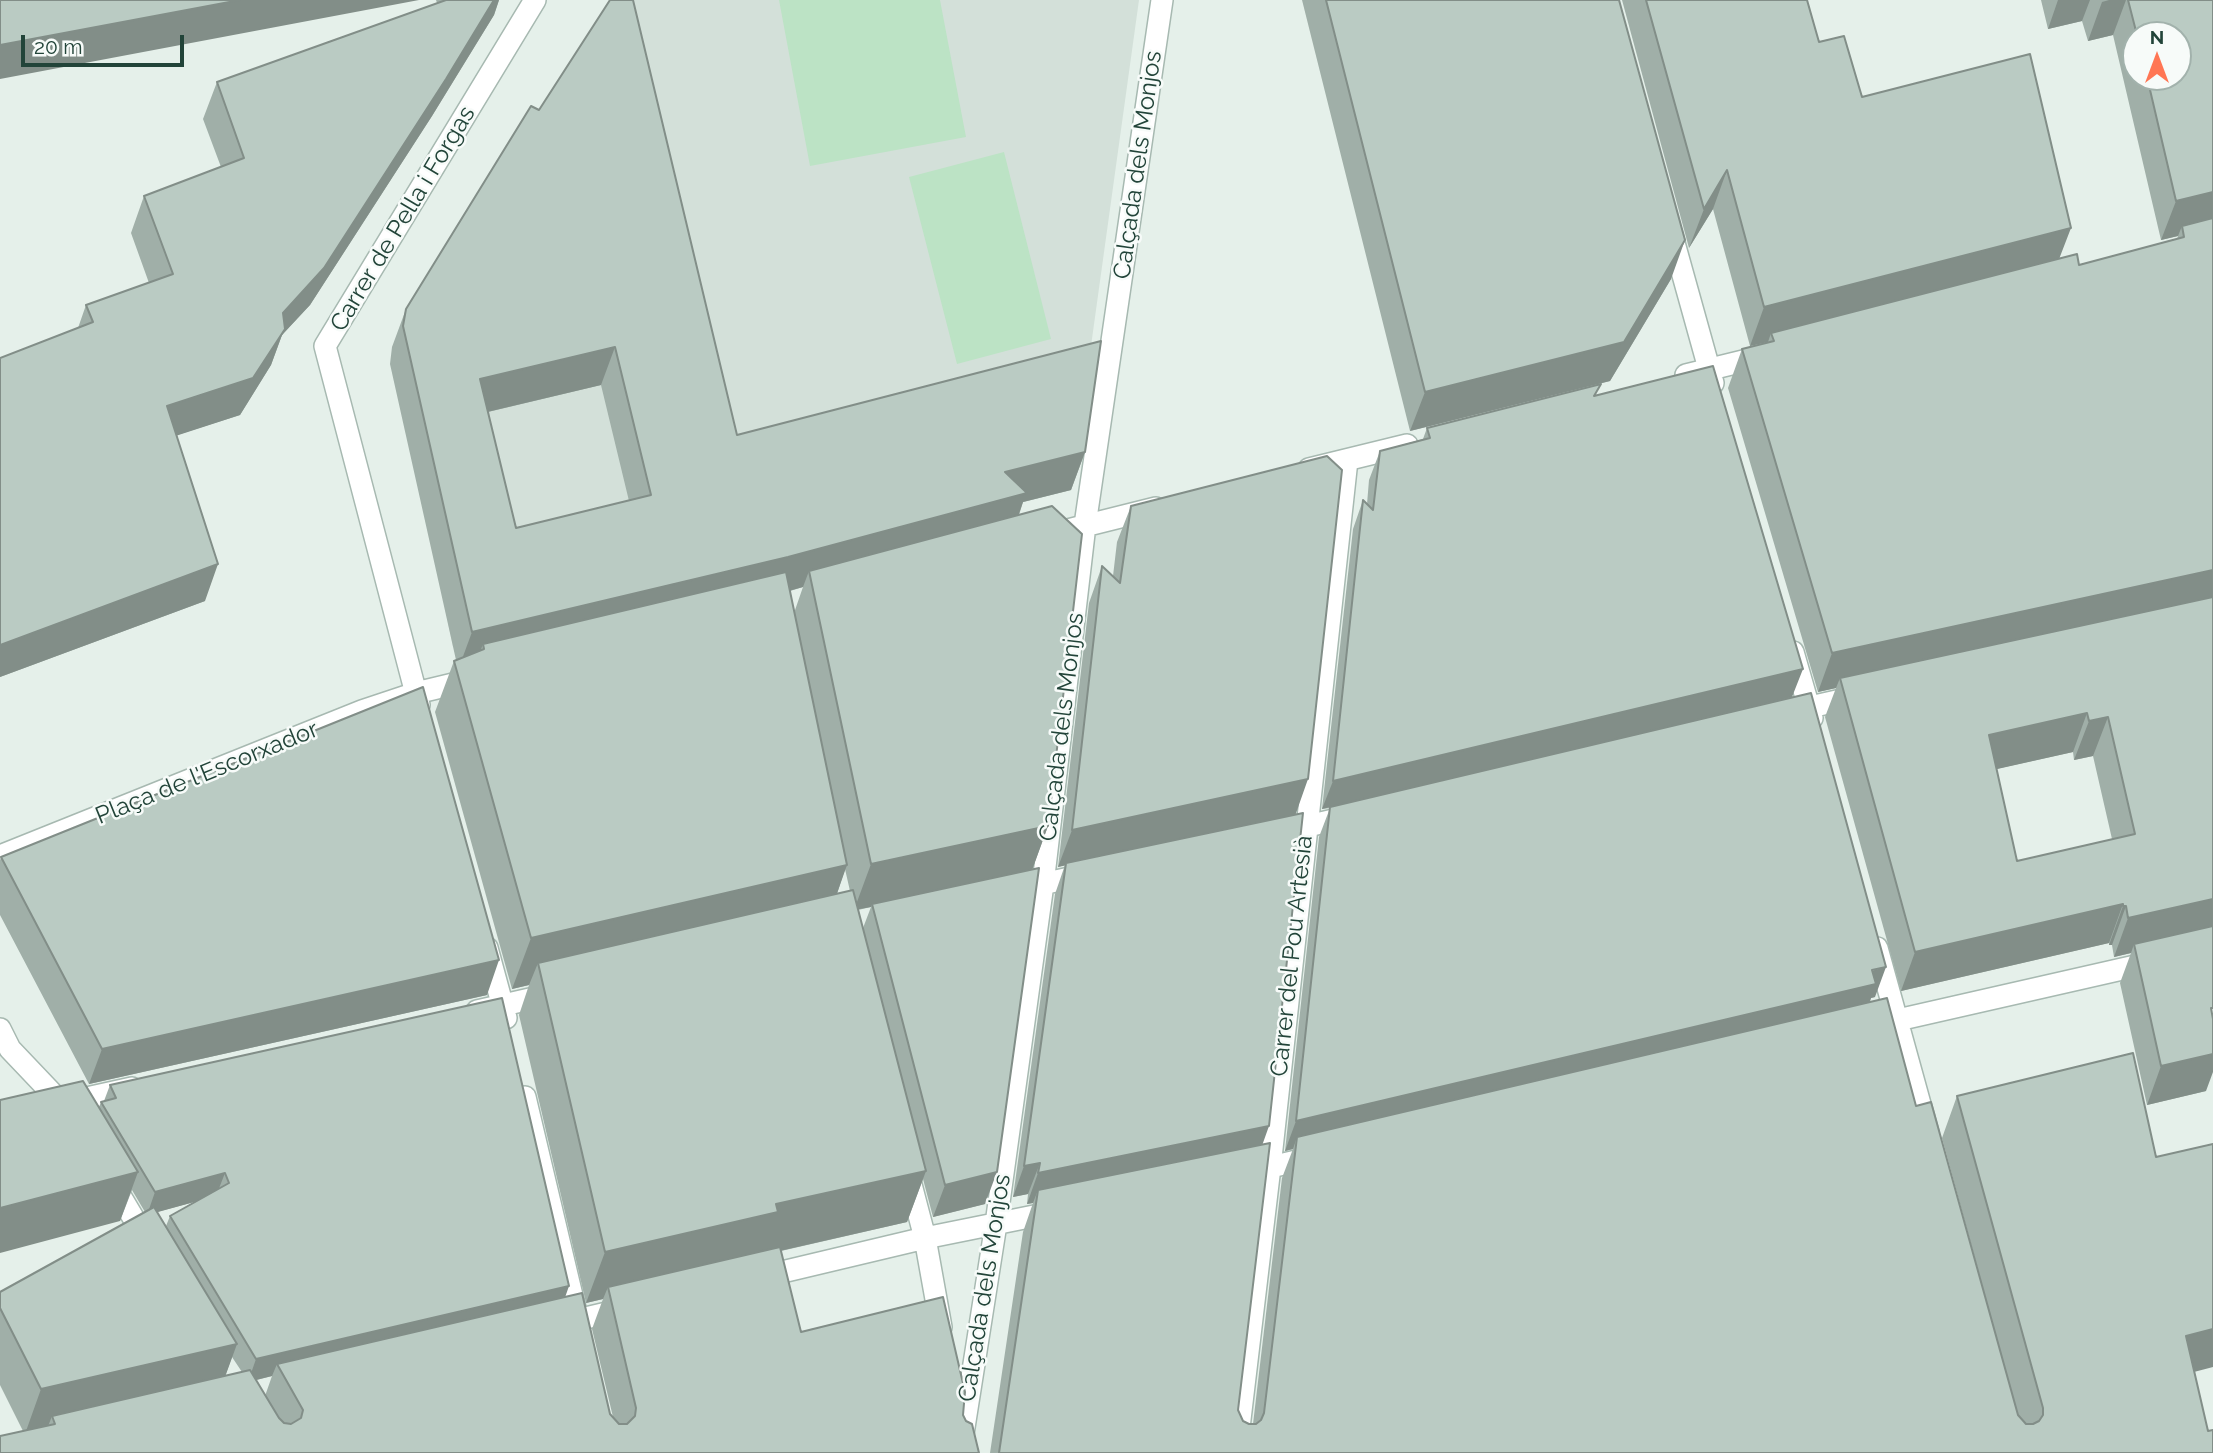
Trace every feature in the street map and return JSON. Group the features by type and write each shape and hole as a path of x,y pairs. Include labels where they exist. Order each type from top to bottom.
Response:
{"street":[{"name":"Carrer de Pella i Forgas","path":"424,723 325,346 535,0"},
{"name":"Calçada dels Monjos","path":"961,1444 996,1224 1043,884 1086,525 1162,0"},
{"path":"1665,208 1720,407"},
{"path":"1669,380 1780,352"},
{"path":"1293,473 1427,440"},
{"name":"Carrer del Pou Artesià","path":"1236,1453 1347,460"},
{"path":"1031,540 1174,504"},
{"path":"1786,631 1818,739"},
{"name":"Plaça de l'Escorxador","path":"0,856 349,716 416,693 489,676"},
{"path":"1769,717 1877,692"},
{"path":"1247,840 1375,811"},
{"path":"993,895 1113,869"},
{"path":"481,925 509,1032"},
{"path":"1870,926 1933,1152"},
{"path":"1843,1032 2174,957"},
{"path":"463,1014 570,990"},
{"path":"0,1029 10,1049 64,1104 77,1124"},
{"path":"38,1108 158,1083"},
{"path":"522,1084 584,1347"},
{"path":"1226,1177 1333,1153"},
{"path":"903,1154 925,1238 944,1343"},
{"path":"98,1160 155,1255"},
{"path":"738,1282 925,1238 1069,1209"},
{"path":"537,1329 645,1304"},
{"path":"952,1383 961,1444"}],"shaded area":[{"path":"621,0 1139,0 1071,490 453,647 392,347"}],"green space":[{"path":"779,0 940,0 966,137 810,166"},
{"path":"1004,152 1051,339 957,364 909,177"}],"building":[{"path":"0,0 240,0 0,45"},
{"path":"446,0 494,0 324,268 283,313 285,329 253,378 167,406 218,564 0,645 0,358 93,322 86,305 173,274 144,196 244,158 217,82"},
{"path":"610,0 633,0 737,435 1101,341 1085,452 1005,472 1027,493 788,557 472,632 403,326 406,309 531,106 539,110","holes":["615,347 651,495 516,528 480,379"]},
{"path":"1326,0 1619,0 1685,240 1624,342 1425,392"},
{"path":"1646,0 1807,0 1819,42 1844,36 1862,97 2030,54 2071,228 1764,307 1727,170 1704,209"},
{"path":"2128,0 2213,0 2213,192 2176,201 2150,91 2192,91 2192,21 2133,21"},
{"path":"2213,218 2213,570 1832,653 1742,349 1774,341 1771,333 2077,254 2079,265 2184,237 2182,226"},
{"path":"1713,366 1803,669 1333,781 1363,500 1373,510 1380,451 1430,438 1427,428 1601,384 1594,396"},
{"path":"1327,456 1342,470 1308,779 1072,830 1102,566 1120,583 1131,506"},
{"path":"1052,506 1082,534 1048,826 871,864 809,571"},
{"path":"786,572 847,865 531,938 454,661 484,649 483,644"},
{"path":"2213,597 2213,899 2128,918 2126,906 2123,904 1915,952 1840,678","holes":["2087,713 2089,721 2108,717 2135,834 2017,861 1989,735"]},
{"path":"423,687 499,960 102,1049 1,857"},
{"path":"1811,693 1886,967 1872,970 1876,984 1296,1121 1330,807"},
{"path":"1303,813 1269,1126 1038,1173 1040,1163 1024,1166 1066,863"},
{"path":"1039,868 997,1172 945,1185 872,904"},
{"path":"853,890 926,1171 776,1204 778,1212 605,1252 538,963"},
{"path":"2213,926 2213,1054 2161,1066 2134,944"},
{"path":"502,998 569,1286 256,1359 170,1216 229,1183 225,1173 155,1192 101,1102 116,1098 110,1085"},
{"path":"1887,998 1916,1106 1931,1102 2018,1415 2026,1424 2039,1421 2043,1408 1957,1096 2133,1053 2156,1157 2213,1144 2213,1329 2186,1336 2208,1431 2213,1430 2213,1453 999,1453 1038,1190 1270,1143 1238,1410 1243,1421 1256,1424 1264,1413 1297,1137"},
{"path":"83,1081 138,1172 0,1208 0,1100"},
{"path":"154,1207 237,1344 41,1389 0,1308 0,1292"},
{"path":"780,1247 801,1332 943,1297 965,1392 963,1415 966,1421 972,1424 979,1453 0,1453 0,1436 55,1424 52,1416 250,1370 279,1418 284,1423 291,1424 301,1418 303,1410 277,1364 582,1293 610,1414 619,1424 627,1424 635,1416 636,1408 608,1287"}]}
